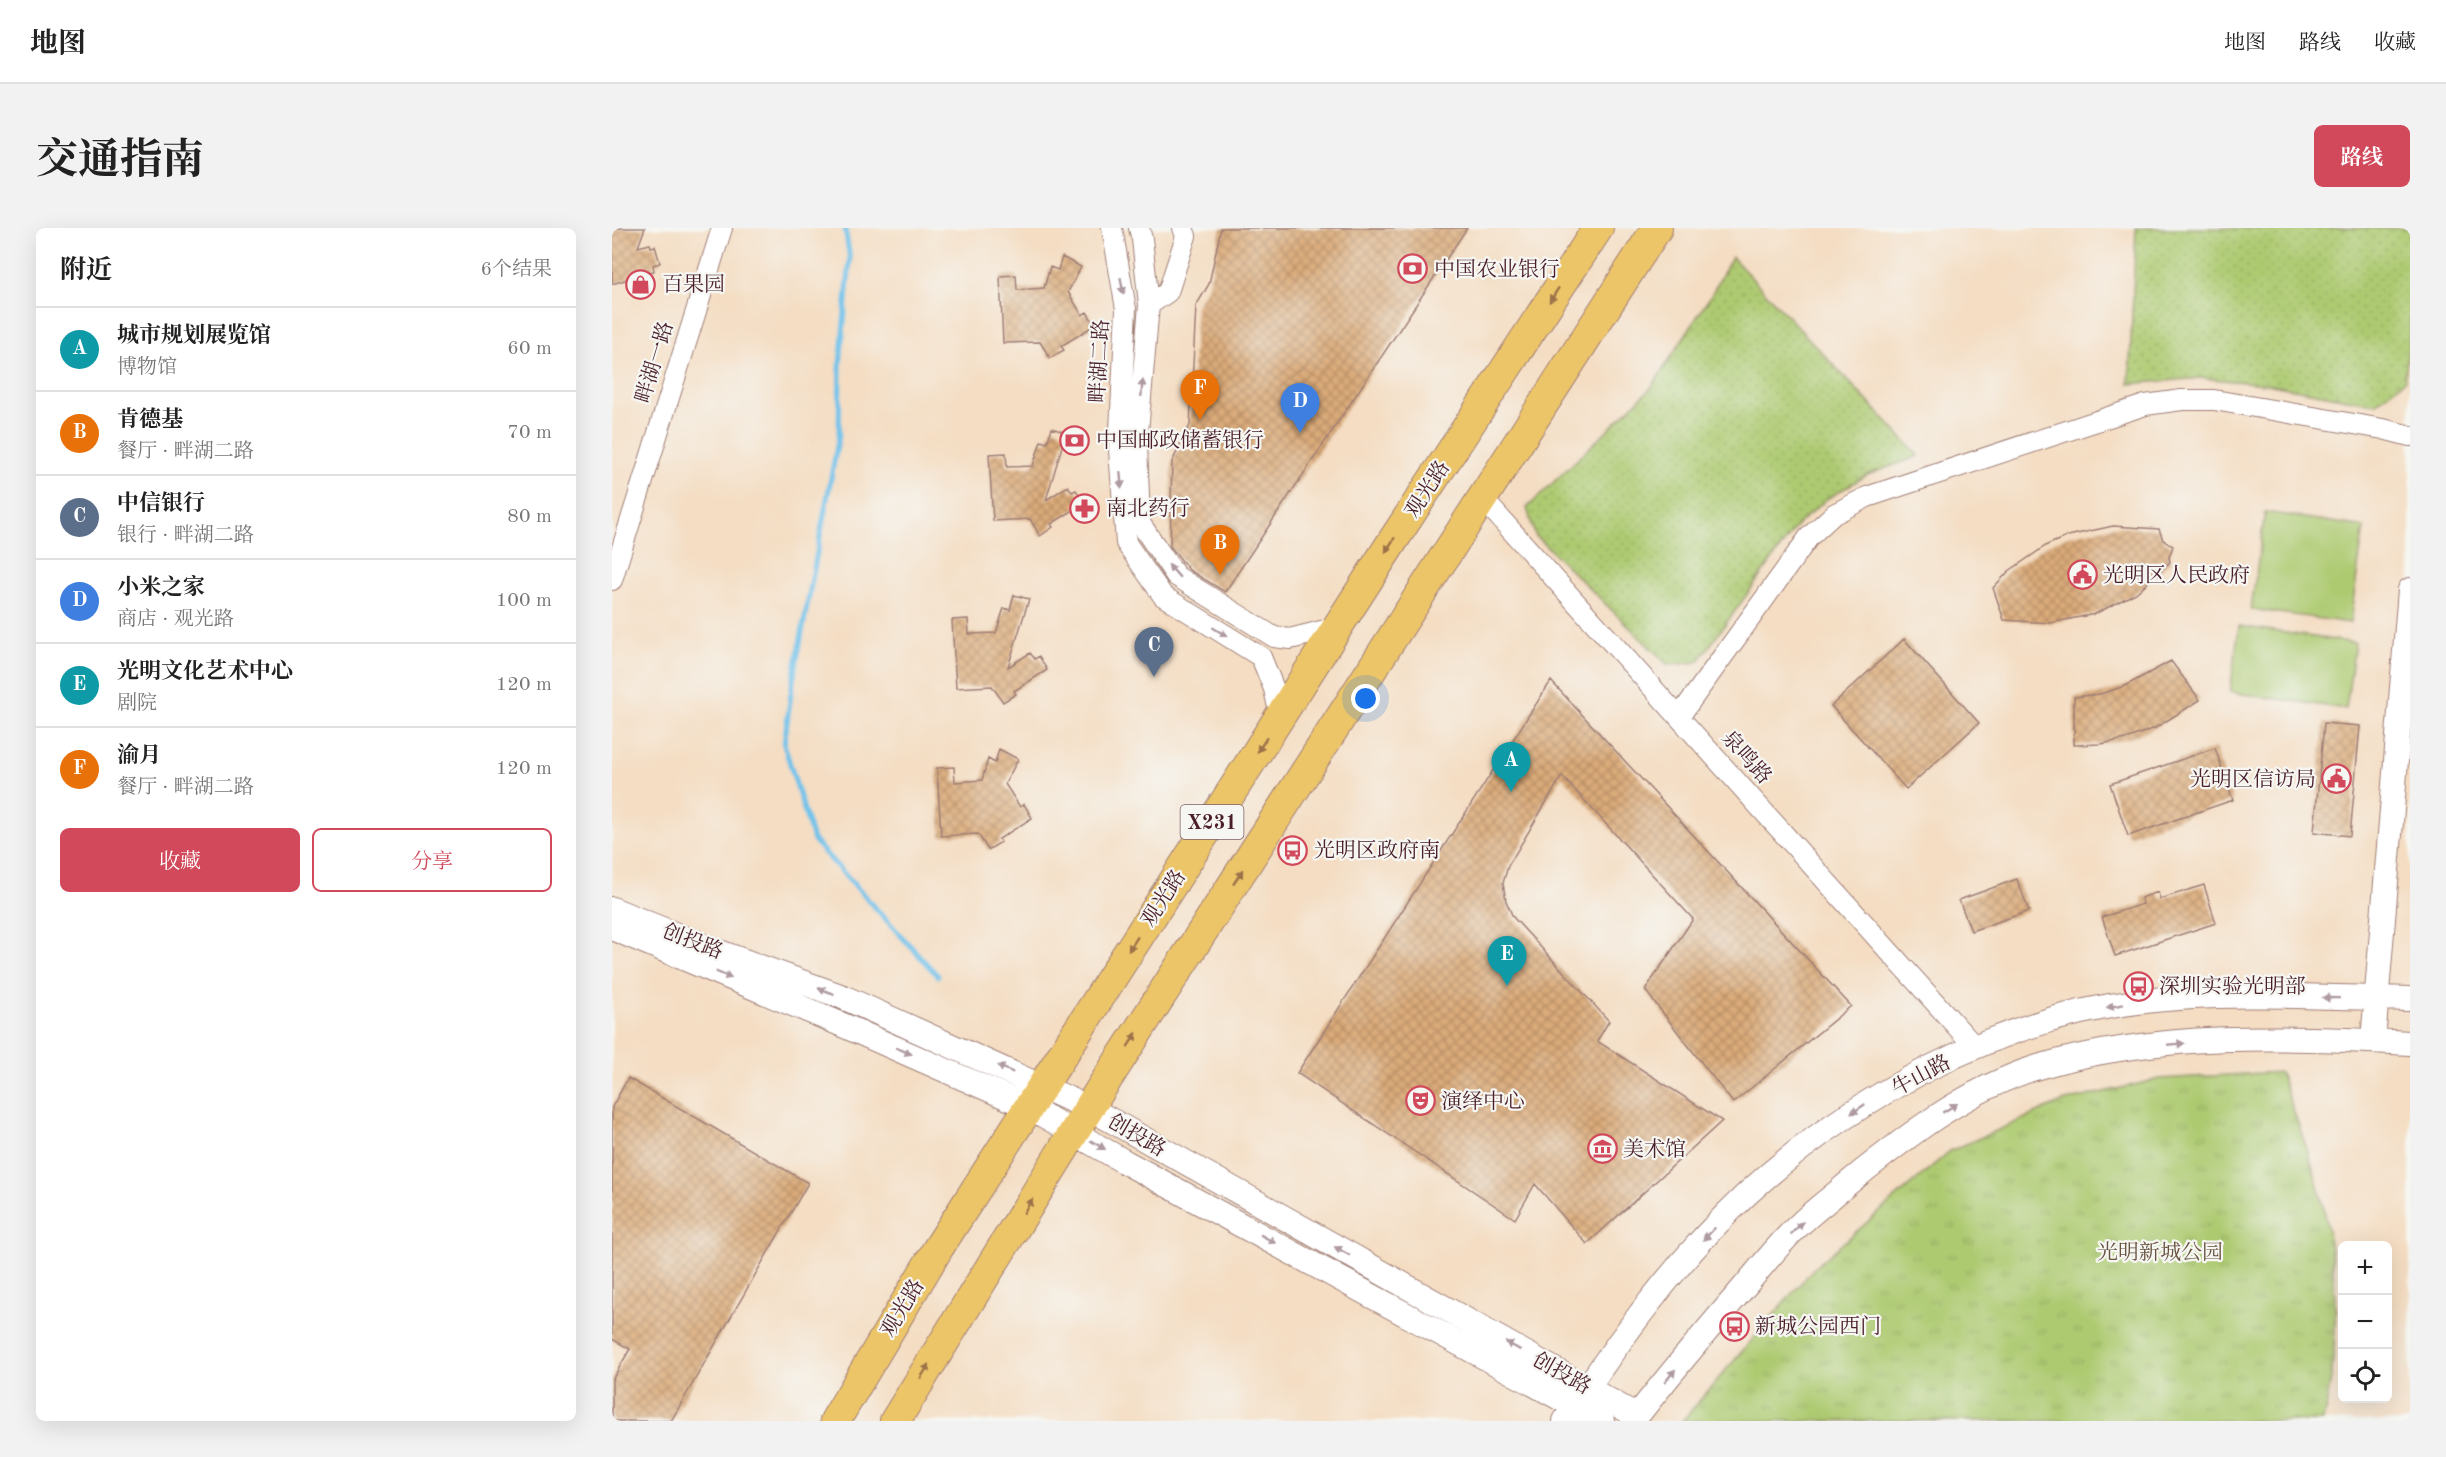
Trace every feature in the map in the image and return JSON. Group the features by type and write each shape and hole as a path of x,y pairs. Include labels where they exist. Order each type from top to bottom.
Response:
{"main road":[{"name":"观光路","path":"835,1421 937,1250 1337,627 1598,228"},
{"name":"X231","path":"895,1421 1082,1119 1657,228"}],"street":[{"name":"畔湖一路","path":"612,580 722,228"},
{"name":"畔湖二路","path":"1112,228 1126,309 1119,451 1126,543 1163,596 1261,657 1274,689 1280,716"},
{"name":"畔湖二路","path":"1139,228 1149,305 1137,444 1140,523 1176,576 1274,637 1290,639 1337,627"},
{"path":"1149,305 1168,292 1186,236 1183,228"},
{"path":"1679,717 1809,537 1834,514 1867,497 2145,405 2182,400 2214,400 2383,429 2410,436"},
{"name":"泉鸣路","path":"1483,499 1976,1047"},
{"path":"2373,1041 2410,590"},
{"name":"创投路","path":"612,909 711,949 843,997 1082,1119 1125,1162 1602,1421"},
{"name":"创投路","path":"612,928 848,1027 1036,1096"},
{"name":"牛山路","path":"1575,1405 1677,1268 1748,1194 1815,1139 1868,1103 1976,1047 2009,1032 2074,1013 2136,1002 2195,998 2410,999"},
{"name":"牛山路","path":"1635,1418 1797,1226 1874,1162 1925,1124 1974,1094 2037,1068 2093,1054 2150,1046 2232,1039 2373,1041 2410,1044"},
{"name":"创投路","path":"1575,1405 1635,1418"}],"green space":[{"path":"2136,228 2410,228 2410,327 2405,380 2375,404 2266,384 2201,378 2129,384"},
{"path":"1732,257 1919,456 1867,475 1828,498 1798,524 1698,662 1668,665 1535,535 1527,508 1651,388 1710,297"},
{"path":"2265,512 2364,527 2350,623 2251,609"},
{"path":"2239,626 2355,643 2346,709 2230,692"},
{"name":"光明新城公园","path":"2280,1072 2319,1190 2328,1230 2334,1277 2334,1350 2323,1421 1682,1421 1813,1269 1950,1151 2062,1102 2159,1079"}],"building":[{"path":"612,228 645,228 638,247 650,244 651,247 655,246 660,263 653,265 654,271 612,284"},
{"path":"1221,228 1467,228 1225,592 1189,570 1170,546 1172,462 1190,425 1196,306 1209,284"},
{"path":"1062,257 1081,267 1068,292 1082,315 1087,312 1095,325 1061,346 1064,350 1050,358 1040,342 1003,343 1000,276 1016,275 1017,290 1044,288 1050,267 1058,270"},
{"path":"1052,428 1066,433 1046,500 1068,486 1072,492 1076,490 1085,503 1051,524 1053,527 1040,536 1030,519 993,521 989,454 1006,453 1007,467 1033,466 1041,441 1047,443"},
{"name":"光明区人民政府","path":"2113,526 2159,529 2163,540 2173,546 2169,557 2170,562 2136,593 2095,614 2050,623 2004,620 1993,588 2009,571 2047,545 2068,536"},
{"path":"1014,595 1029,599 1008,667 1030,653 1035,659 1039,656 1047,670 1014,691 1016,694 1003,702 992,686 956,688 952,620 968,619 969,634 996,633 1004,608 1010,610"},
{"path":"1904,639 1979,723 1906,789 1831,706"},
{"path":"2171,661 2200,700 2155,728 2126,739 2101,744 2074,745 2074,697 2100,694 2125,686"},
{"path":"1551,681 1851,1006 1733,1103 1645,990 1693,919 1562,776 1508,866 1503,883 1506,901 1513,917 1609,1021 1597,1041 1722,1121 1587,1244 1535,1184 1515,1219 1297,1073"},
{"name":"光明区信访局","path":"2324,723 2360,726 2350,836 2314,832"},
{"path":"2215,748 2233,800 2128,836 2110,784"},
{"path":"999,749 1018,759 1005,784 1020,807 1024,804 1032,818 999,839 1001,842 988,850 978,834 941,836 937,768 954,767 955,782 982,780 988,759 995,763"},
{"path":"2017,879 2029,911 1971,931 1959,900"},
{"path":"2204,885 2216,923 2115,956 2102,917 2143,904 2141,898 2158,892 2160,899"},
{"path":"628,1078 808,1183 671,1421 612,1421 612,1380 630,1349 612,1339 612,1107"}],"waterway":[{"path":"845,228 850,259 840,365 839,435 792,686 784,744 813,840 938,976"}],"place":[{"name":"中国农业银行","path":"1413,269"},
{"name":"百果园","path":"641,284"},
{"name":"渝月","path":"1200,420"},
{"name":"小米之家","path":"1300,433"},
{"name":"中国邮政储蓄银行","path":"1075,440"},
{"name":"南北药行","path":"1085,508"},
{"name":"肯德基","path":"1220,575"},
{"name":"光明区人民政府","path":"2082,575"},
{"name":"中信银行","path":"1154,677"},
{"name":"光明区信访局","path":"2337,779"},
{"name":"城市规划展览馆","path":"1511,792"},
{"name":"光明区政府南","path":"1293,850"},
{"name":"光明文化艺术中心","path":"1507,986"},
{"name":"深圳实验光明部","path":"2138,986"},
{"name":"演绎中心","path":"1420,1101"},
{"name":"美术馆","path":"1602,1149"},
{"name":"新城公园西门","path":"1734,1326"}]}
